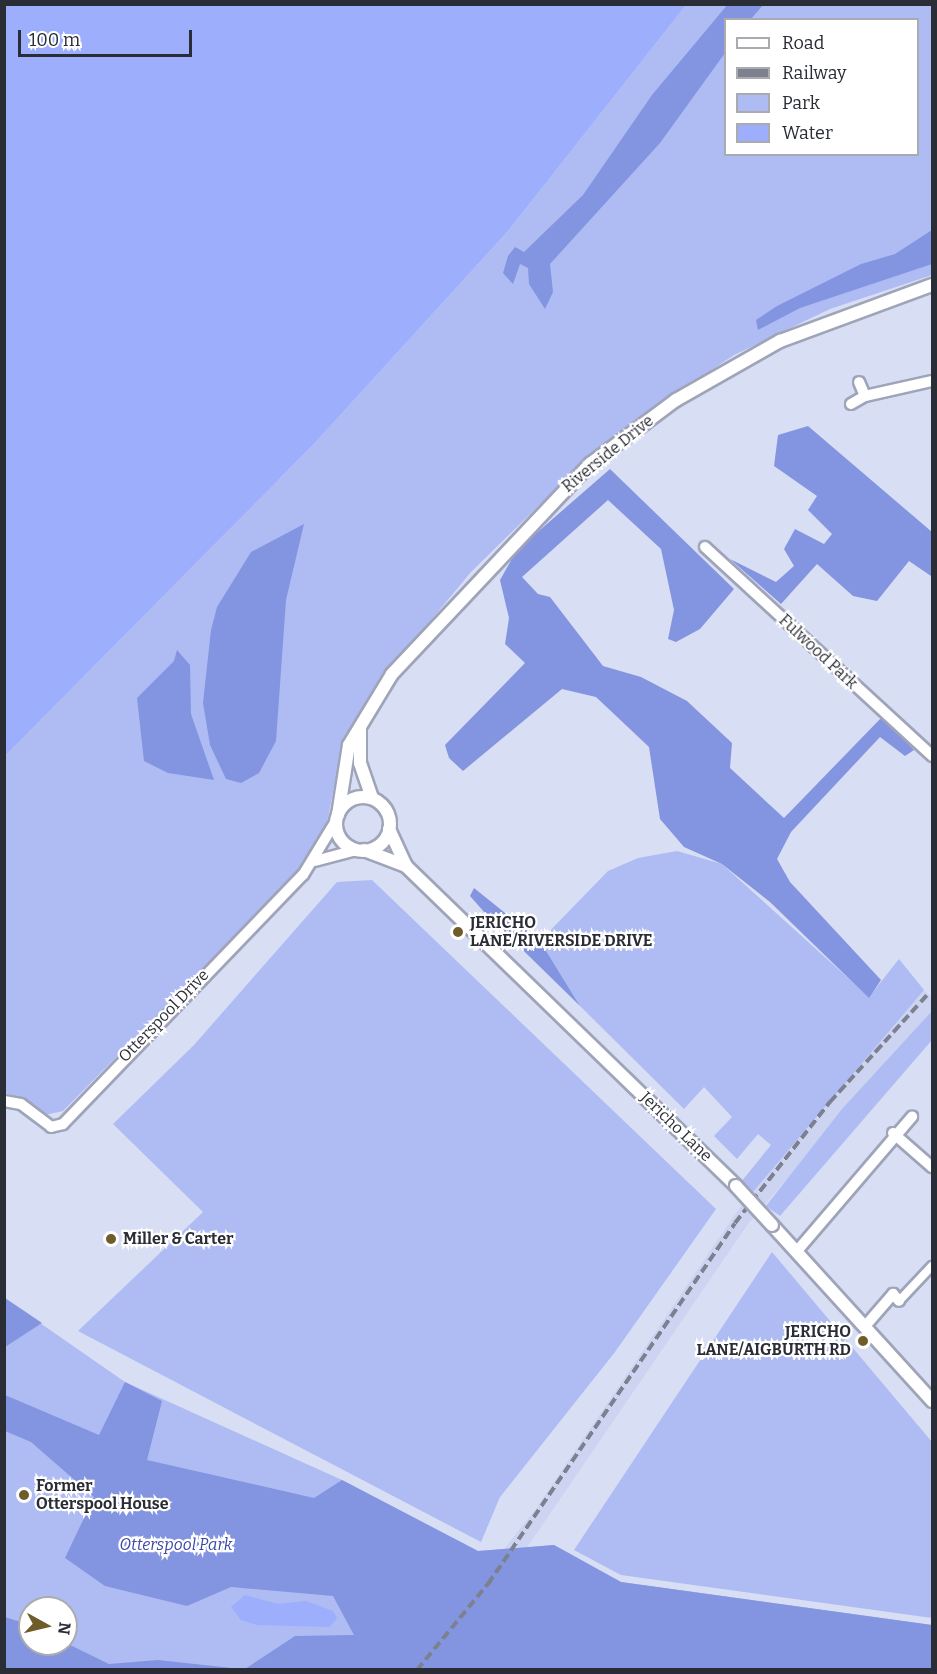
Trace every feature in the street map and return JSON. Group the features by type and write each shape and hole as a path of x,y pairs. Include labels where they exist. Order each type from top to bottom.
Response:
{"street":[{"name":"Riverside Drive","path":"337,817 344,759 360,726 392,675 479,576 541,511 630,432 723,370 780,340 933,285"},
{"path":"852,404 865,396 933,381"},
{"path":"859,382 865,396"},
{"name":"Fulwood Park","path":"705,547 933,756"},
{"path":"360,726 360,763 372,798 385,809 389,829 380,844 360,850 339,835 337,817 348,802 372,798"},
{"name":"Otterspool Drive","path":"4,1101 21,1104 51,1127 63,1124 315,862 337,817"},
{"name":"Jericho Lane","path":"389,829 406,866 736,1186 867,1324 933,1401"},
{"name":"Otterspool Drive","path":"315,862 360,850"},
{"name":"Jericho Lane","path":"360,850 406,866"},
{"path":"797,1251 893,1133 912,1117"},
{"path":"893,1133 933,1167"},
{"path":"867,1324 893,1294 933,1266"}],"shaded area":[{"path":"924,990 932,998 932,1011 748,1224 498,1590 408,1670 535,1510 736,1213 826,1100"}],"green space":[{"path":"728,4 763,5 752,18 724,18 724,54 660,143 550,264 553,292 545,309 529,284 528,268 520,264 513,284 503,273 508,256 515,247 524,252 583,195 652,95"},
{"path":"686,5 932,5 932,275 830,309 734,355 626,427 569,476 471,572 374,689 342,747 325,833 304,866 63,1111 45,1115 25,1099 5,1093 5,756 313,445 508,231"},
{"path":"932,230 932,264 800,308 758,330 756,320 777,306 861,264 895,254"},
{"path":"808,426 932,532 931,576 909,561 877,601 853,596 817,564 781,604 730,559 776,582 794,566 784,549 795,529 824,544 832,534 808,510 817,496 774,466 778,435"},
{"path":"610,469 734,589 700,629 676,642 668,639 674,610 661,549 608,500 522,577 538,594 550,597 603,666 641,677 687,701 732,743 730,768 784,818 882,717 914,750 905,756 880,737 791,832 777,859 790,882 881,980 869,998 770,902 722,864 684,847 660,819 649,747 596,697 562,689 463,771 449,758 445,745 525,663 505,644 509,618 500,580 517,550"},
{"path":"304,524 286,600 276,741 259,773 241,783 226,779 210,745 203,703 211,630 217,607 251,552"},
{"path":"177,650 190,665 191,714 214,780 168,773 144,761 137,698 174,661"},
{"path":"677,851 722,864 869,997 899,959 924,990 752,1193 741,1182 771,1145 758,1134 737,1159 714,1136 732,1117 704,1087 684,1109 580,1006 540,941 608,871 638,858"},
{"path":"372,880 716,1209 615,1352 500,1497 481,1542 78,1331 203,1212 113,1124 194,1045 337,882"},
{"path":"474,888 540,941 580,1006 485,913 470,896"},
{"path":"932,1011 932,1040 780,1216 766,1206 842,1109"},
{"path":"772,1252 932,1442 932,1618 621,1575 574,1550"},
{"name":"Otterspool Park","path":"4,1298 125,1382 342,1480 478,1551 554,1545 621,1582 932,1625 932,1669 5,1669"},
{"path":"5,1298 42,1323 5,1347"},
{"name":"Otterspool Park","path":"125,1382 162,1401 147,1460 314,1498 342,1480 478,1551 554,1545 621,1582 932,1625 932,1669 245,1669 295,1636 354,1635 333,1596 231,1587 187,1606 105,1586 65,1558 94,1497 31,1442 5,1431 5,1395 99,1435"},
{"path":"5,1617 18,1621 18,1656 78,1656 78,1649 109,1664 158,1660 241,1669 5,1669"}],"water":[{"path":"5,4 686,5 508,231 313,445 5,756"},
{"path":"245,1595 278,1604 306,1601 333,1611 337,1618 330,1627 257,1625 241,1620 231,1607"}],"railway":[{"path":"417,1670 488,1584 735,1223 830,1102 929,993"}],"place":[{"name":"JERICHO LANE/RIVERSIDE DRIVE","path":"458,932"},
{"name":"Miller & Carter","path":"111,1239"},
{"name":"JERICHO LANE/AIGBURTH RD","path":"863,1341"},
{"name":"Former Otterspool House","path":"24,1495"}]}
